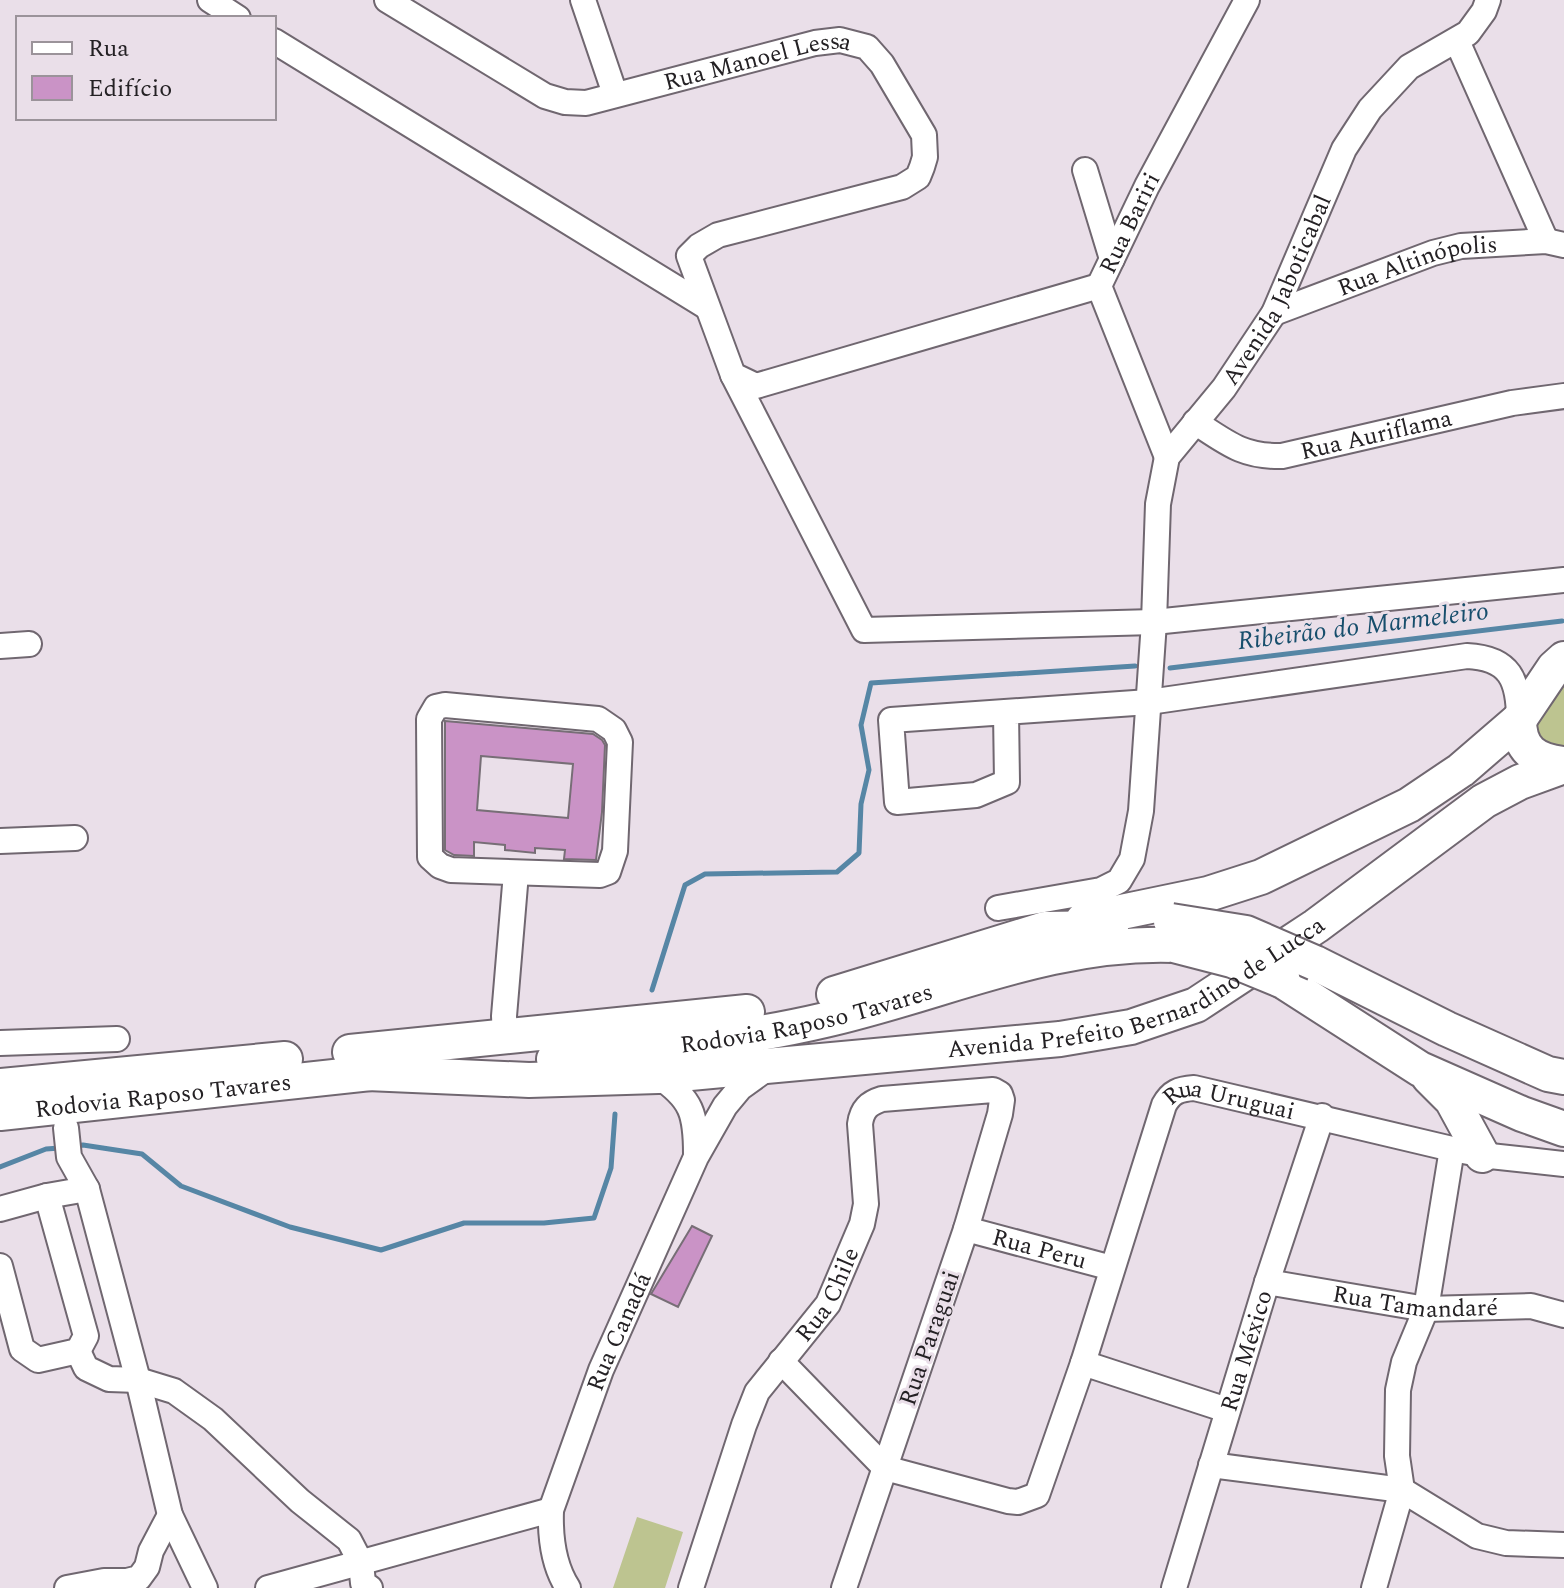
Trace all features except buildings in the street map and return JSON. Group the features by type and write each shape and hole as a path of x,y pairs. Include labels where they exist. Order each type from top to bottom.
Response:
{"highway":[{"path":"1045,929 1208,894 1261,877 1409,805 1461,770 1519,720 1554,668 1564,659"},
{"path":"1519,720 1521,742 1530,753 1540,760 1564,765"},
{"name":"Avenida Prefeito Bernardino de Lucca","path":"367,1073 529,1080 658,1076 1060,1039 1131,1027 1196,1005 1278,953 1484,801 1520,782 1564,765"},
{"name":"Rodovia Raposo Tavares","path":"0,1086 770,1010 865,987 1045,929 1146,926 1172,933 1283,981 1420,1069 1564,1129"},
{"name":"Rodovia Raposo Tavares","path":"0,1113 367,1073 541,1061 695,1043 822,1021 889,1004 1031,960 1095,948 1140,944 1172,933 1246,933 1315,963 1447,1029 1548,1074 1564,1077"},
{"path":"1420,1069 1452,1100 1467,1152"}],"street":[{"path":"210,0 235,16"},
{"path":"387,0 545,96 565,102 586,103 615,94 583,0"},
{"name":"Rua Bariri","path":"1167,457 1099,286 1147,186 1247,0"},
{"name":"Avenida Jaboticabal","path":"1149,702 1158,504 1167,457 1224,388 1274,313 1344,149 1370,109 1409,67 1457,41 1476,22 1488,0"},
{"name":"Rua Manoel Lessa","path":"615,94 815,43 840,40 867,47 924,135 925,157 918,177 902,187 718,235 689,256 733,375 864,630 1154,622"},
{"path":"1457,41 1555,243"},
{"path":"276,42 707,307"},
{"path":"1085,170 1112,259"},
{"name":"Rua Altinópolis","path":"1274,313 1433,253 1461,246 1555,243"},
{"path":"733,375 756,386 1099,286"},
{"name":"Rua Auriflama","path":"1195,422 1235,448 1259,457 1282,456 1512,403 1564,396"},
{"path":"1154,622 1564,580"},
{"path":"0,646 29,644"},
{"path":"1006,712 1007,782 976,795 897,802 891,720 1149,702 1467,656 1487,657 1499,663 1510,675 1519,698 1519,720"},
{"path":"998,908 1101,890 1119,881 1132,859 1141,811 1149,702"},
{"path":"445,705 598,719 614,730 620,742 615,851 608,872 600,875 516,873 451,870 430,857 429,719 436,707 445,705"},
{"path":"0,841 75,838"},
{"path":"505,1038 504,1016 516,873"},
{"path":"0,1043 117,1039"},
{"name":"Rua Canadá","path":"551,1510 601,1370 696,1157 725,1106 740,1088 771,1066"},
{"path":"658,1076 679,1090 693,1112 696,1157"},
{"name":"Rua Uruguai","path":"885,1468 1008,1501 1018,1502 1037,1495 1083,1363 1164,1105 1174,1093 1194,1088 1467,1152 1564,1164"},
{"name":"Rua Paraguai","path":"844,1588 966,1229 1000,1114 1002,1100 1000,1094 993,1090"},
{"name":"Rua Chile","path":"691,1588 757,1392 828,1304 862,1224 866,1204 860,1124 862,1114 871,1103 882,1099 993,1090"},
{"name":"Rua México","path":"1174,1588 1267,1282 1322,1116"},
{"path":"67,1140 87,1189 170,1515 203,1588"},
{"path":"1374,1588 1402,1490 1397,1456 1398,1390 1404,1362 1426,1309 1467,1152"},
{"path":"0,1209 87,1189"},
{"path":"0,1266 22,1349 38,1360 78,1351 86,1336 47,1196"},
{"name":"Rua Peru","path":"966,1229 1112,1268"},
{"name":"Rua Tamandaré","path":"1267,1282 1426,1309 1531,1306 1564,1315"},
{"path":"78,1351 86,1368 109,1379 138,1380 174,1391 213,1419 300,1501 349,1540 361,1563 363,1583 370,1588"},
{"path":"781,1361 885,1468"},
{"path":"1083,1363 1227,1410"},
{"path":"1211,1465 1402,1490 1477,1536 1506,1543 1564,1545"},
{"path":"268,1588 551,1510 550,1533 554,1553 559,1574 568,1588"},
{"path":"67,1588 104,1581 149,1583 147,1567 151,1551 170,1515"}],"green space":[{"path":"1564,673 1564,756 1558,759 1530,727"},
{"path":"637,1517 683,1532 665,1588 613,1588"}],"waterway":[{"name":"Ribeirão do Marmeleiro","path":"1170,668 1562,621"},
{"name":"Ribeirão do Marmeleiro","path":"652,990 685,885 705,874 837,872 859,853 861,804 869,770 861,725 871,683 1135,666"},
{"name":"Ribeirão do Marmeleiro","path":"74,1146 142,1154 181,1186 290,1227 381,1250 464,1223 544,1223 594,1218 611,1168 615,1114"},
{"name":"Ribeirão do Marmeleiro","path":"0,1167 46,1149 60,1148"}]}
